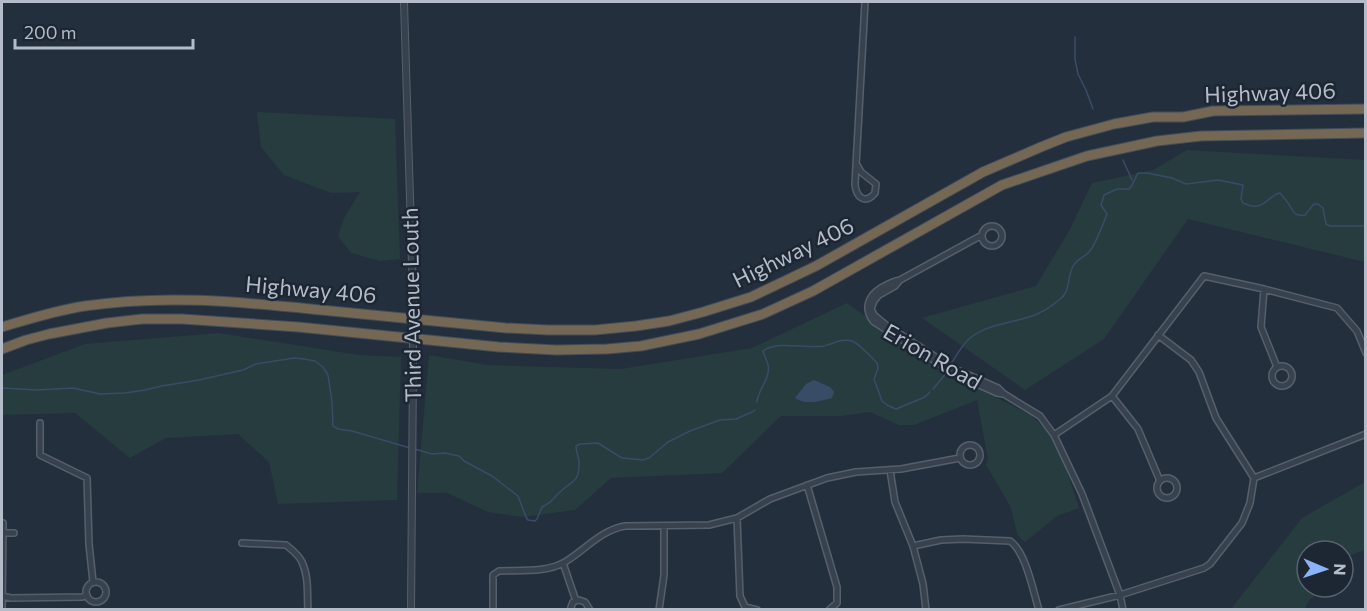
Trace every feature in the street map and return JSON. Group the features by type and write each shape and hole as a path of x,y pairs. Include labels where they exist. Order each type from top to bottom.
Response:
{"highway":[{"name":"Highway 406","path":"2,327 83,306 134,300 182,299 548,330 583,330 669,321 751,297 784,282 983,172 1066,137 1124,122 1154,117 1183,117 1213,111 1365,109"},
{"name":"Highway 406","path":"2,349 26,340 80,328 142,319 219,321 544,350 641,346 699,334 762,314 813,291 1002,185 1087,156 1156,141 1201,135 1365,134"}],"street":[{"name":"Third Avenue Louth","path":"404,2 413,296 411,609"},
{"path":"857,165 861,172 876,184 875,193 870,198 861,198 855,184 865,2"},
{"name":"Erion Road","path":"982,235 876,291 871,296 867,308 869,316 873,322 956,372 998,388 1040,416 1054,435 1082,494 1120,595 1123,609"},
{"path":"1054,435 1112,396 1204,276 1337,308 1357,331 1365,353"},
{"path":"1264,289 1261,327 1277,367"},
{"path":"1059,609 1120,595 1204,568 1210,564 1242,523 1250,503 1254,478 1216,418 1198,372 1191,360 1158,335"},
{"path":"1112,396 1138,429 1160,481"},
{"path":"40,423 40,455 87,478 89,544 93,582"},
{"path":"1254,478 1365,434"},
{"path":"493,609 493,575 499,571 547,568 563,563 613,528 709,525 737,518 770,499 827,478 960,458"},
{"path":"890,470 895,502 913,546 923,584 926,609"},
{"path":"807,485 837,587 837,603 829,609"},
{"path":"737,518 740,596 745,607 757,609"},
{"path":"2,523 2,609"},
{"path":"659,609 664,575 664,526"},
{"path":"3,533 14,533"},
{"path":"913,546 941,540 1010,541 1016,545 1024,562 1039,609"},
{"path":"242,543 286,545 298,556 307,578 308,609"},
{"path":"563,563 576,601"},
{"path":"93,582 100,582 107,590 104,599 97,602 91,600 87,595 86,588 93,582"},
{"path":"2,596 11,598 82,597 87,595"},
{"path":"570,609 576,601 585,602 590,609"}],"green space":[{"path":"257,112 395,119 400,259 380,261 351,253 338,236 344,218 360,192 331,193 284,175 261,147"},
{"path":"1187,150 1365,160 1365,262 1188,219 1104,339 1025,390 922,318 1036,286 1069,231 1092,183 1153,170"},
{"path":"847,303 945,375 1031,415 1048,432 1066,469 1079,508 1057,516 1025,542 1018,536 1010,506 986,465 988,459 977,400 914,425 899,425 870,412 840,416 781,416 722,473 611,478 575,510 522,517 488,512 447,493 417,493 429,355 487,365 621,369 752,348"},
{"path":"218,333 359,355 401,357 397,500 278,504 269,462 238,434 166,438 130,458 75,413 2,415 2,375 85,344"},
{"path":"1365,482 1365,550 1355,554 1355,539 1295,539 1295,599 1311,599 1305,609 1231,609 1302,518"}],"water":[{"path":"814,380 830,387 834,392 832,398 809,402 795,398 806,384"}],"waterway":[{"path":"1075,37 1078,74 1093,109"},
{"path":"1123,160 1132,180"},
{"path":"951,364 964,344 977,333 993,326 1035,315 1063,297 1067,290 1072,267 1089,252 1107,214 1101,205 1104,195 1117,189 1129,189 1138,173 1172,178 1186,184 1218,180 1243,185 1241,199 1243,203 1252,206 1260,205 1280,193 1297,214 1305,215 1314,204 1318,204 1323,208 1326,224 1330,226 1366,226"},
{"path":"757,402 768,370 763,351 776,346 817,347 845,340 859,345 877,363 878,368 874,379 882,401 887,405 896,409 925,397 930,392"},
{"path":"2,388 38,390 73,388 100,394 125,393 199,380 243,370 256,364 294,358 304,359 315,361 328,375 333,426 410,448"},
{"path":"933,389 948,371"},
{"path":"415,449 432,454 445,453 459,456 492,476 518,496 528,520 535,521 542,507 551,502 576,479 579,471 576,446 598,443 622,458 643,460 649,458 668,442 690,431 720,420 736,419 755,410"}]}
